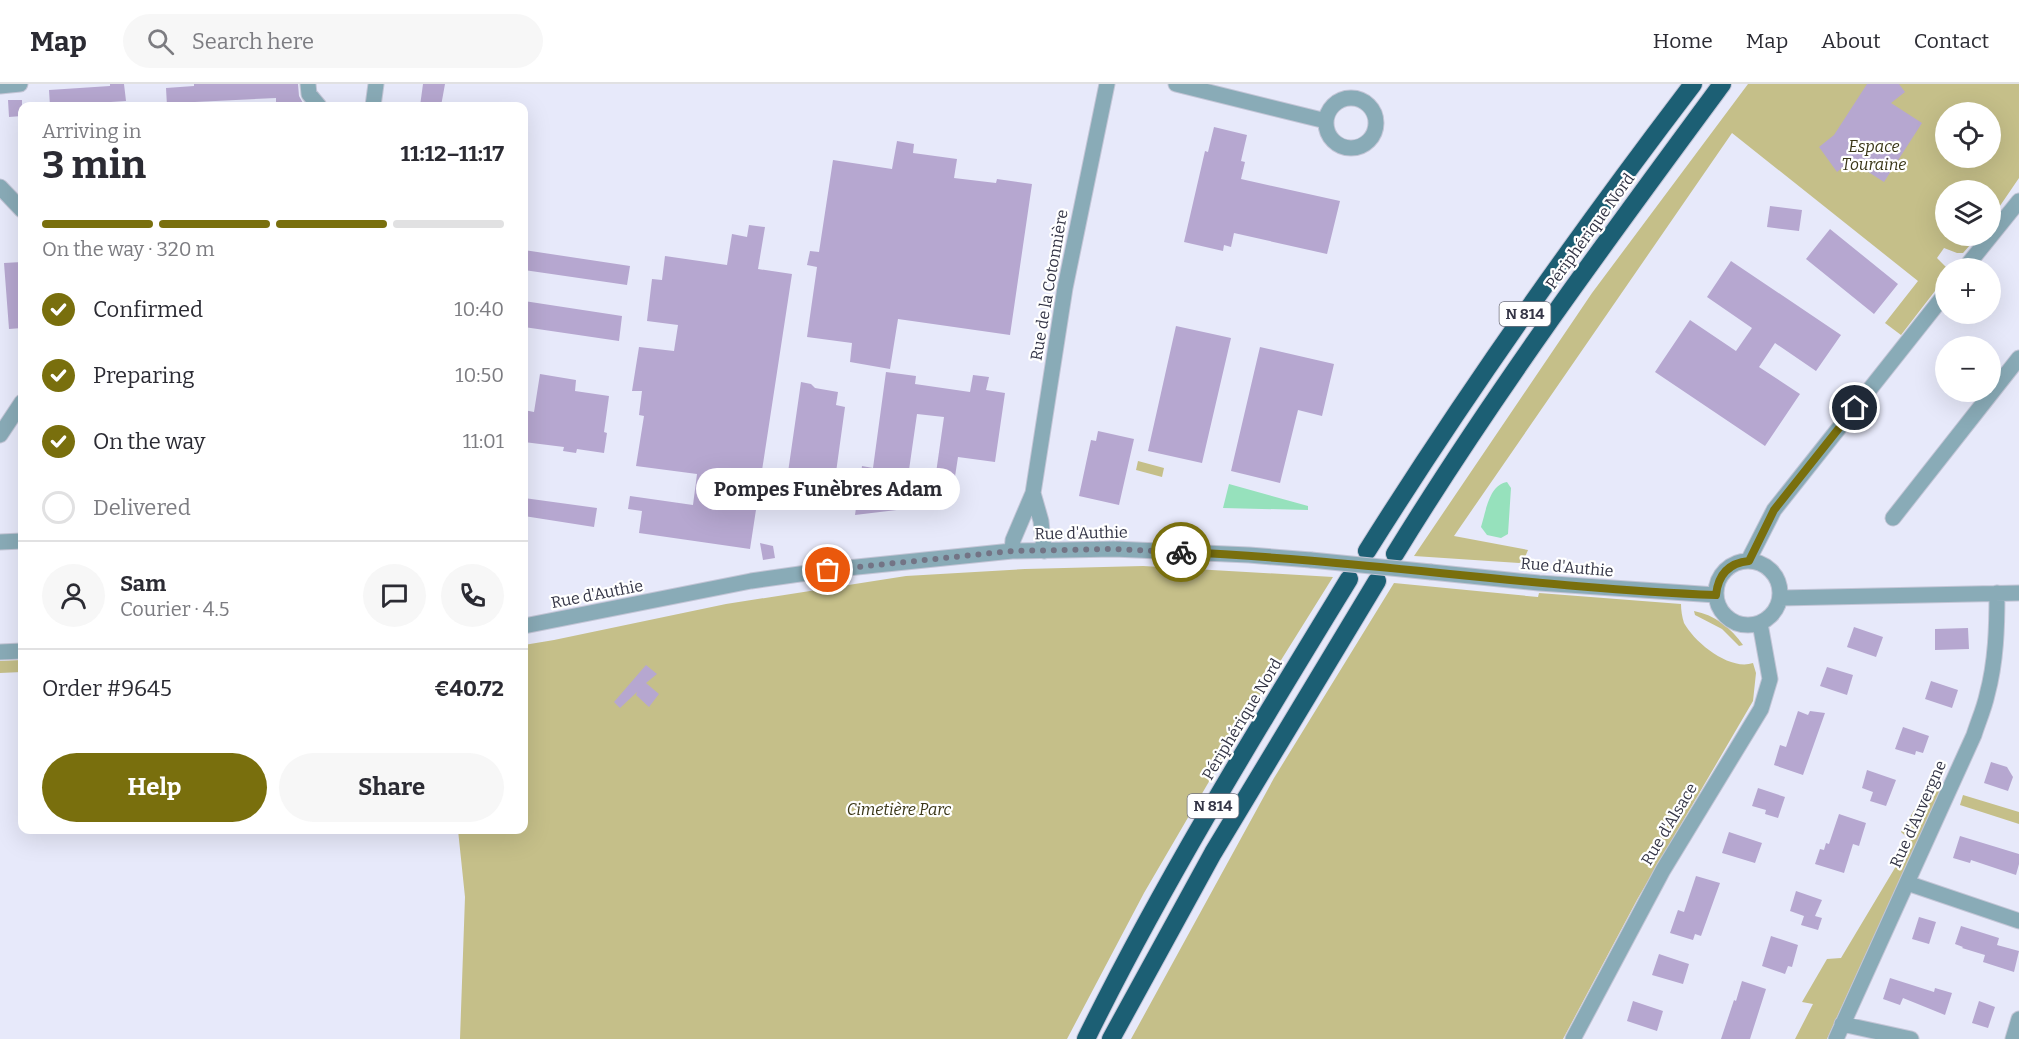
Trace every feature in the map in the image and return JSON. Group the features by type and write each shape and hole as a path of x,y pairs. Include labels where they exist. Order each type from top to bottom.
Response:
{"highway":[{"name":"Périphérique Nord","path":"1367,551 1506,340 1603,203 1693,84"},
{"name":"Périphérique Nord","path":"1395,554 1525,355 1722,84"},
{"name":"Périphérique Nord","path":"1086,1039 1105,1000 1201,827 1349,579"},
{"name":"N 814","path":"1111,1039 1213,853 1320,672 1377,581"}],"street":[{"path":"0,86 20,84"},
{"path":"308,84 309,94 316,102"},
{"path":"374,102 376,84"},
{"name":"Rue de la Cotonnière","path":"1012,551 1019,522 1033,493 1065,288 1107,84"},
{"path":"1176,84 1326,121"},
{"path":"0,187 18,206"},
{"path":"1973,258 2019,201"},
{"path":"1749,561 1774,510 1935,307"},
{"path":"1893,518 2019,358"},
{"path":"0,435 18,408"},
{"name":"Rue de la Cotonnière","path":"1033,493 1041,521 1044,551"},
{"path":"0,542 18,541"},
{"name":"Rue d'Authie","path":"528,625 751,581 828,570 1012,551 1114,549 1249,555 1539,583 1716,595"},
{"path":"1749,561 1766,566 1773,572 1780,589 1780,598 1773,615 1758,625 1748,626 1729,620 1722,613 1716,595 1720,578 1725,571 1740,562 1749,561"},
{"name":"Rue d'Auvergne","path":"1836,1039 1974,735 1987,696 1997,632 1997,593"},
{"path":"1780,598 2019,593"},
{"name":"Rue d'Alsace","path":"1573,1039 1663,870 1761,708 1770,679 1761,629 1758,625"},
{"path":"0,652 18,651"},
{"path":"1907,883 2019,921"},
{"path":"2013,1039 2019,1019"},
{"path":"1842,1024 1911,1039"}],"green space":[{"name":"Espace Touraine","path":"1748,84 2019,84 2019,178 2001,204 2001,180 1935,180 1935,246 1969,246 1963,253 1944,248 1935,258 1935,291 1901,335 1885,323 1918,281 1732,133 1454,536 1528,550 1523,562 1414,556 1592,293"},
{"path":"1138,461 1164,468 1162,477 1136,470"},
{"name":"Cimetière Parc","path":"1143,566 1333,577 1263,689 1144,893 1067,1039 460,1039 465,897 458,834 528,834 528,644 726,604 906,576 1025,569"},
{"path":"1394,583 1538,597 1539,593 1681,604 1684,623 1705,647 1734,663 1753,663 1756,673 1753,701 1638,898 1563,1039 1131,1039 1274,778"},
{"path":"1694,611 1722,623 1743,645 1739,646 1722,629 1695,615"},
{"path":"18,660 18,672 0,673 0,661"},
{"path":"1935,779 1942,781 1942,787 1827,1039 1795,1039 1813,1004 1802,1002 1827,959 1841,958 1911,841 1901,832"},
{"path":"1963,795 2019,812 2019,824 1960,805"}],"shaded area":[{"path":"1507,482 1511,488 1508,534 1501,538 1487,535 1481,527 1489,500 1496,488"},
{"path":"1229,484 1308,506 1308,510 1223,508"}],"building":[{"path":"110,84 124,84 126,101 50,102 49,90 110,86"},
{"path":"194,84 298,84 299,96 302,102 276,102 276,98 167,102 166,88 194,86"},
{"path":"423,84 445,84 442,102 421,102"},
{"path":"1867,84 1899,84 1905,92 1891,103 1922,123 1884,182 1851,161 1837,172 1819,147 1834,135"},
{"path":"8,100 22,100 18,102 18,116 9,117"},
{"path":"1214,127 1247,135 1241,161 1245,162 1241,179 1340,201 1327,254 1234,233 1231,247 1224,245 1223,251 1184,242 1205,151 1208,152"},
{"path":"897,141 914,144 913,153 957,159 954,178 996,183 997,179 1032,184 1010,335 898,319 890,369 850,362 852,343 807,337 817,267 807,265 810,251 819,252 833,160 892,169"},
{"path":"1770,206 1802,210 1799,231 1767,227"},
{"path":"749,225 765,227 758,269 792,274 750,549 639,533 642,511 628,509 630,496 693,505 697,474 636,466 644,416 639,415 642,391 632,391 639,347 674,351 678,325 647,321 652,279 662,280 665,256 727,265 732,234 747,237"},
{"path":"1830,229 1898,284 1874,314 1806,259"},
{"path":"528,251 630,266 627,285 528,271"},
{"path":"1731,261 1841,335 1816,371 1775,343 1759,367 1800,394 1765,446 1655,372 1690,320 1736,351 1752,328 1707,297"},
{"path":"18,262 18,328 9,329 4,263"},
{"path":"528,302 622,316 619,341 528,328"},
{"path":"1176,326 1231,338 1202,463 1148,451"},
{"path":"1260,347 1334,364 1322,416 1298,410 1280,483 1231,471"},
{"path":"886,372 916,376 915,384 970,392 973,375 989,377 986,390 1005,393 995,462 958,457 954,483 935,480 944,417 917,414 905,509 855,515 862,466 873,468"},
{"path":"540,374 576,380 575,391 609,396 604,432 607,433 604,453 577,449 576,453 563,451 564,447 528,442 528,411 534,412"},
{"path":"801,382 811,384 815,388 838,392 836,405 845,407 834,487 820,485 818,497 809,495 807,505 796,503 795,509 783,507"},
{"path":"1098,431 1134,439 1119,505 1079,496 1091,440 1096,441"},
{"path":"528,499 597,508 594,527 528,517"},
{"path":"760,543 773,546 775,558 763,560"},
{"path":"1854,627 1883,637 1876,657 1847,647"},
{"path":"1968,628 1969,649 1935,650 1935,629"},
{"path":"646,665 657,674 646,683 659,694 649,707 636,695 637,692 620,708 614,702"},
{"path":"1827,667 1853,675 1847,695 1820,686"},
{"path":"1931,681 1958,690 1952,708 1925,699"},
{"path":"1798,711 1808,715 1810,711 1825,713 1803,775 1774,765 1780,745 1786,747"},
{"path":"1903,727 1929,736 1923,753 1916,751 1915,755 1895,749"},
{"path":"1991,762 2007,767 2013,777 2008,791 1984,783"},
{"path":"1867,770 1896,780 1886,806 1870,801 1873,792 1862,788"},
{"path":"1758,788 1785,797 1778,818 1765,814 1766,810 1752,806"},
{"path":"1839,814 1866,823 1859,846 1853,844 1844,873 1815,864 1820,849 1824,850 1826,843 1829,844"},
{"path":"1729,832 1762,843 1755,863 1722,853"},
{"path":"1960,836 2019,854 2016,875 1971,860 1970,863 1953,858"},
{"path":"1696,876 1720,883 1701,936 1695,934 1693,940 1670,933 1678,910 1684,912"},
{"path":"1796,891 1822,900 1815,916 1822,918 1818,930 1801,925 1804,916 1790,911"},
{"path":"1919,917 1936,922 1929,944 1912,939"},
{"path":"1961,926 1999,938 1997,945 2019,951 2014,972 1983,962 1985,955 1955,944"},
{"path":"1771,936 1798,945 1792,967 1788,966 1785,974 1762,966"},
{"path":"1659,954 1689,964 1683,984 1652,975"},
{"path":"1890,978 1934,992 1935,988 1952,993 1945,1015 1903,998 1900,1005 1883,999"},
{"path":"1742,981 1766,989 1750,1039 1721,1039 1734,1000 1736,1001"},
{"path":"1633,1001 1663,1011 1657,1031 1627,1021"},
{"path":"1979,1001 1995,1007 1988,1028 1972,1023"}],"way so far":[{"path":"828,570 1012,551 1114,549 1181,552"}],"place":[{"name":"Pompes Funèbres Adam","path":"828,570"}],"route":[{"path":"1181,552 1249,555 1539,583 1716,595 1717,586 1725,571 1740,562 1749,561 1774,510 1855,408"}]}
